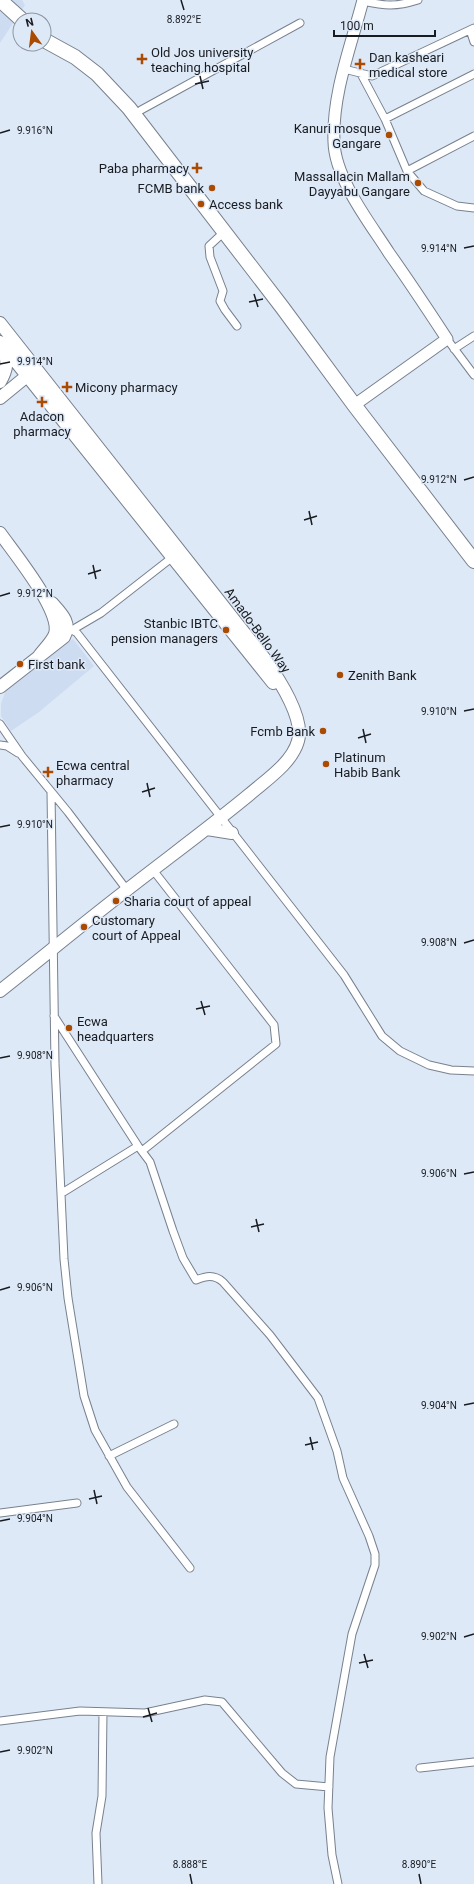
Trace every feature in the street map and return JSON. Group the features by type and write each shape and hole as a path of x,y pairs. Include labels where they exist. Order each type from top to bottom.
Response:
{"highway":[{"path":"0,0 13,12"},
{"path":"0,9 12,19"},
{"path":"52,38 96,65 114,80 140,110 474,549"},
{"path":"52,44 75,57 116,93 224,232 474,561"}],"main road":[{"name":"Amado-Bello Way","path":"0,323 23,361 176,554"},
{"name":"Amado-Bello Way","path":"0,343 23,361"},
{"path":"0,343 7,363 2,388"},
{"path":"2,388 23,361"},
{"name":"Amado-Bello Way","path":"0,991 55,949 126,890 220,819 276,772 296,748 299,740 299,727 290,704 275,674 265,659 44,397 32,372"},
{"path":"2,388 32,372"},
{"path":"2,388 22,388 34,391 44,397"},
{"path":"0,533 40,590 63,615 66,633 60,641 39,656 2,687"},
{"path":"207,829 232,833"}],"street":[{"path":"418,0 402,5 390,6 363,0 344,69 335,111 334,139 339,164 346,184 354,199 447,338 474,375"},
{"path":"140,110 300,23"},
{"path":"344,69 372,76 472,29 474,42"},
{"path":"360,72 385,119 408,171 424,191 457,206 474,208"},
{"path":"385,119 474,74"},
{"path":"408,171 474,136"},
{"path":"224,232 209,246 210,257 223,291 220,301 237,326"},
{"path":"454,348 474,336"},
{"path":"360,401 447,338"},
{"path":"176,554 101,613 65,629 232,833 344,975 378,1030 387,1041 410,1058 429,1065 451,1070 474,1071"},
{"path":"0,724 22,756 126,890"},
{"path":"0,745 13,749 22,756"},
{"path":"51,792 55,949 55,1064 64,1259 68,1298 84,1396 95,1430 127,1487 190,1568"},
{"path":"62,1193 140,1148 276,1044 274,1025 153,870"},
{"path":"54,1016 150,1162 172,1231 183,1258 196,1280 206,1276 217,1277 270,1335 318,1398 337,1451 343,1478 369,1536 375,1554 375,1565 352,1634 330,1757 328,1808 332,1855 338,1884"},
{"path":"110,1456 174,1424"},
{"path":"0,1513 39,1506 77,1503"},
{"path":"0,1721 80,1711 145,1713 205,1700 222,1702 282,1773 296,1784 329,1787"},
{"path":"98,1884 96,1833 102,1796 103,1712"},
{"path":"420,1768 474,1762"}],"shaded area":[{"path":"0,0 22,0 25,5 20,12 12,12 12,25 0,43"},
{"path":"73,639 94,666 39,712 11,731 1,716 1,704 6,689"}],"place":[{"name":"Old Jos university teaching hospital","path":"142,59"},
{"name":"Dan kasheari medical store","path":"360,64"},
{"name":"Kanuri mosque Gangare","path":"389,135"},
{"name":"Paba pharmacy","path":"197,168"},
{"name":"Massallacin Mallam Dayyabu Gangare","path":"418,183"},
{"name":"FCMB bank","path":"212,188"},
{"name":"Access bank","path":"201,204"},
{"name":"Micony pharmacy","path":"67,387"},
{"name":"Adacon pharmacy","path":"42,402"},
{"name":"Stanbic IBTC pension managers","path":"226,630"},
{"name":"First bank","path":"20,664"},
{"name":"Zenith Bank","path":"340,675"},
{"name":"Fcmb Bank","path":"323,731"},
{"name":"Platinum Habib Bank","path":"326,764"},
{"name":"Ecwa central pharmacy","path":"48,772"},
{"name":"Sharia court of appeal","path":"116,901"},
{"name":"Customary court of Appeal","path":"84,927"},
{"name":"Ecwa headquarters","path":"69,1028"}]}
